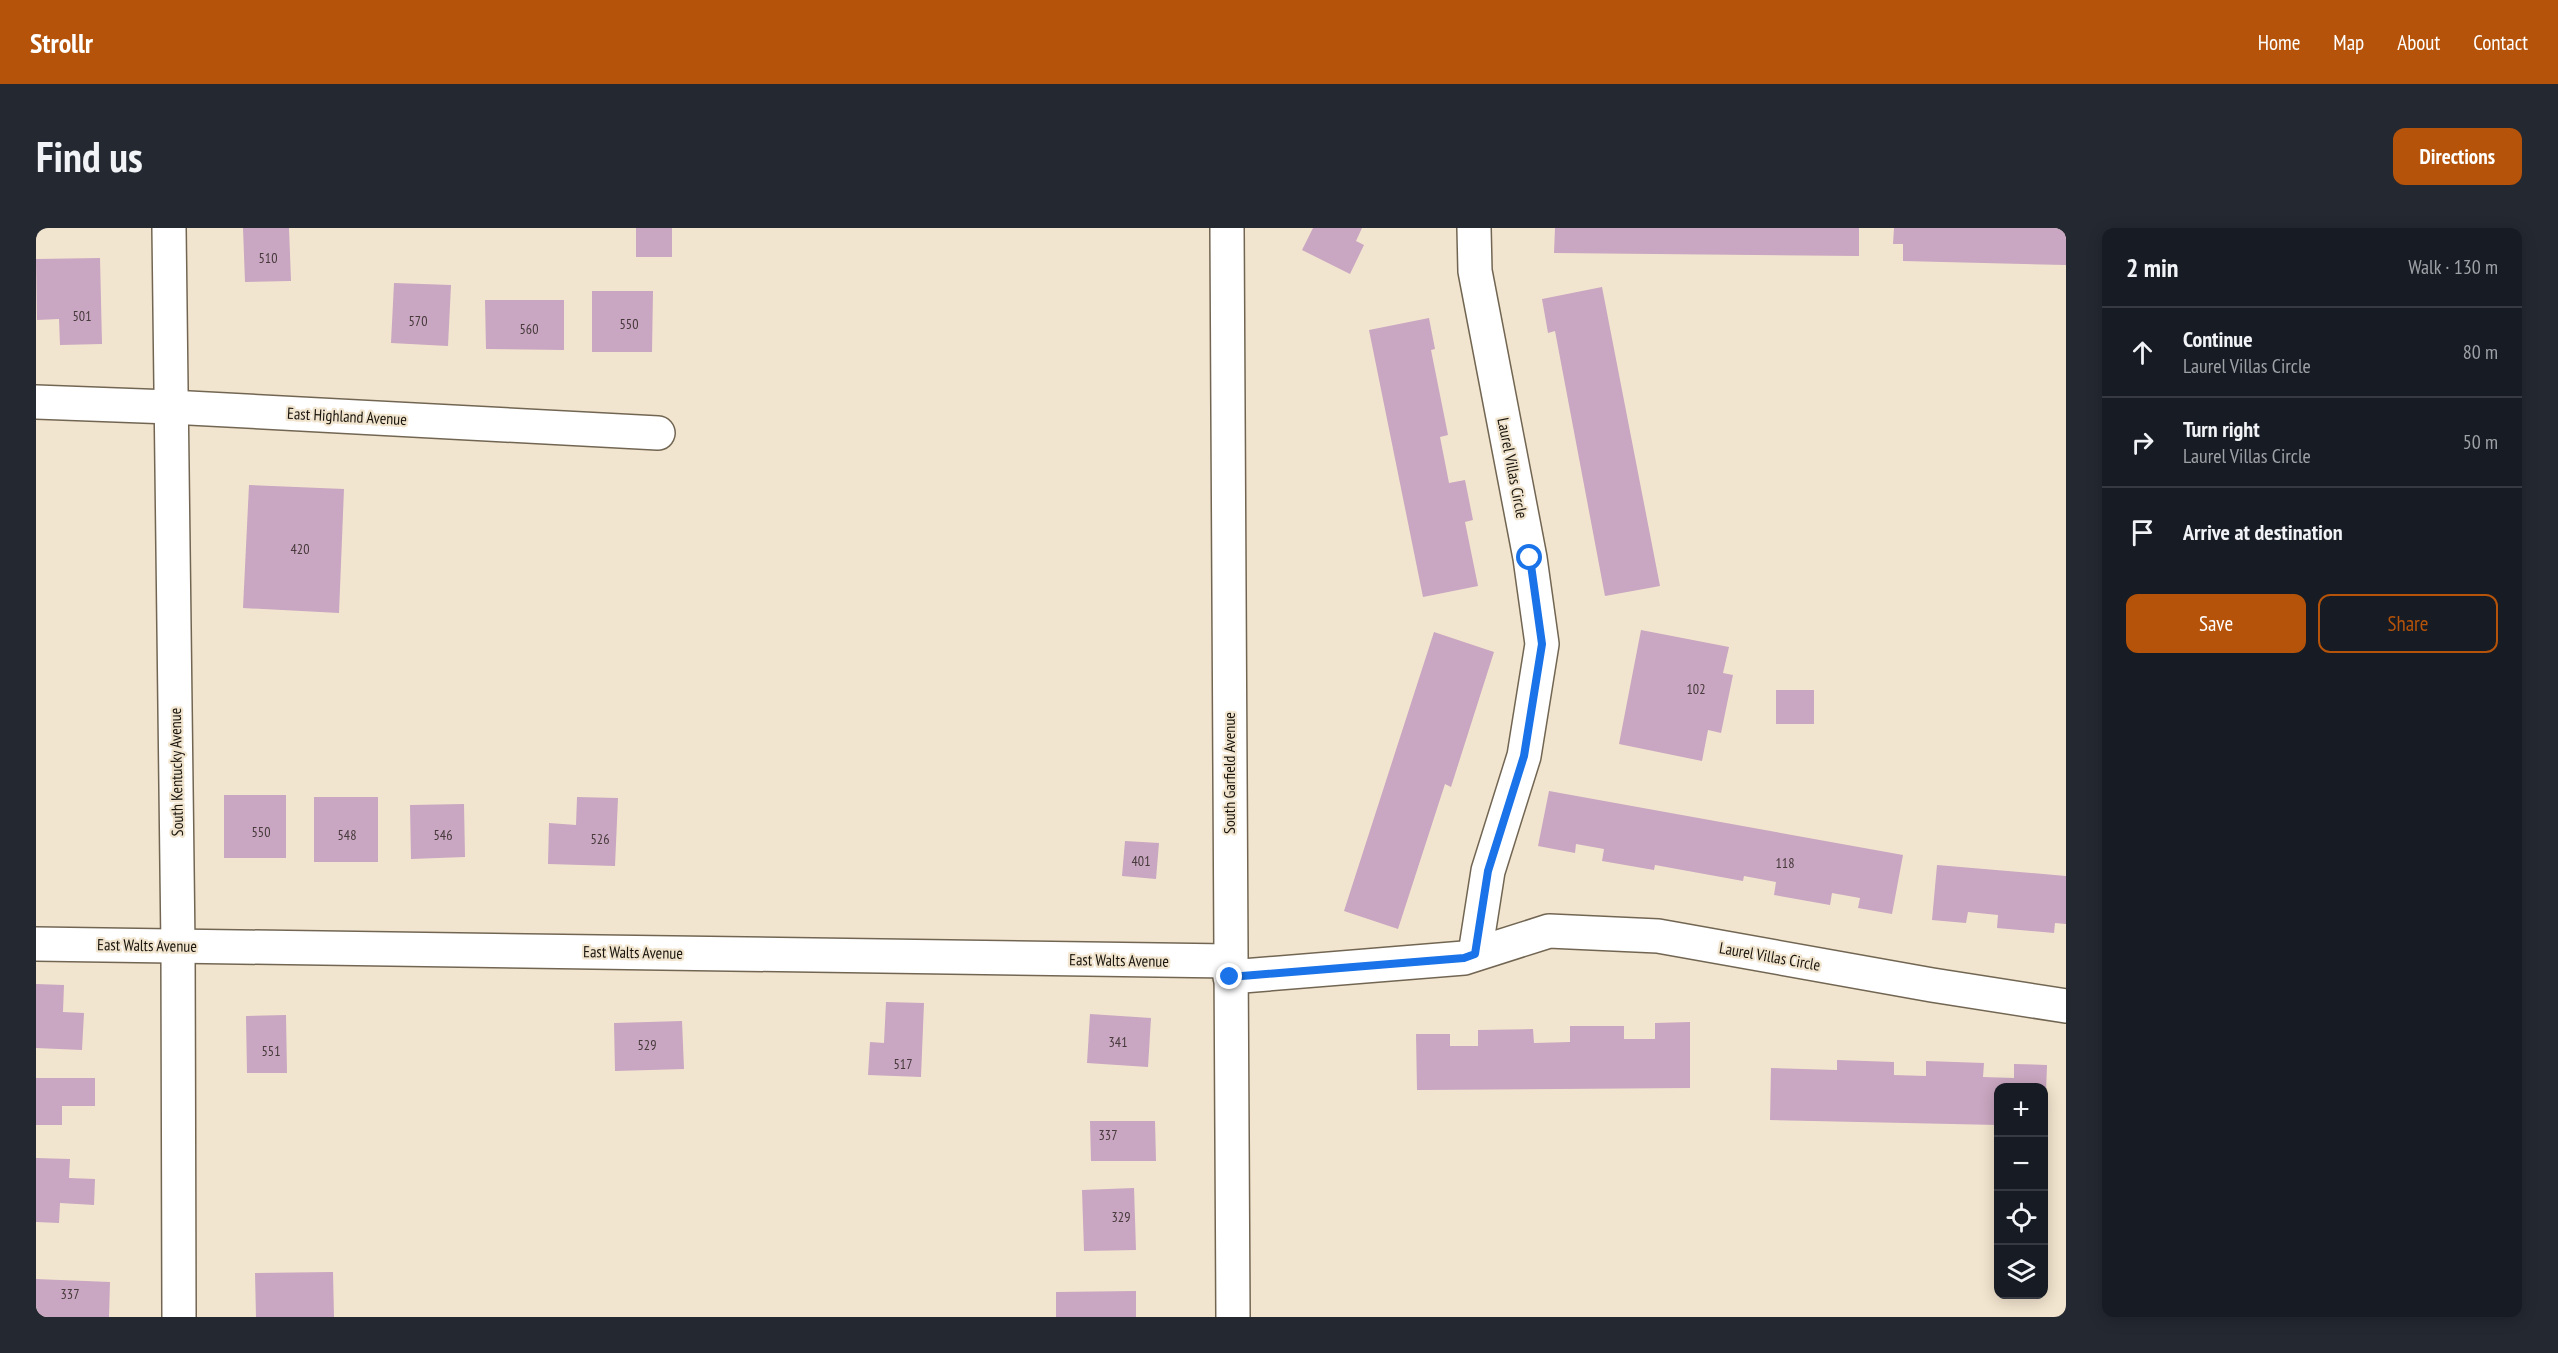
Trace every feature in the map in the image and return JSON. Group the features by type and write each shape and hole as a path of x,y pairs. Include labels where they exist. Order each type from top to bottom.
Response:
{"street":[{"name":"South Kentucky Avenue","path":"169,228 178,946 179,1317"},
{"name":"South Garfield Avenue","path":"1227,228 1233,1317"},
{"name":"Laurel Villas Circle","path":"1474,228 1475,271 1530,558 1542,644 1524,756 1488,871 1475,954"},
{"name":"East Highland Avenue","path":"36,402 658,433"},
{"name":"Laurel Villas Circle","path":"1230,969 1464,958 1549,931 1658,936 1932,986 2066,1006"},
{"name":"East Walts Avenue","path":"36,944 1230,969"}],"building":[{"path":"243,228 289,228 291,281 245,282"},
{"path":"636,228 672,228 672,257 636,257"},
{"path":"1313,228 1362,228 1356,241 1364,245 1350,274 1302,250"},
{"path":"1555,228 1859,228 1859,256 1554,253"},
{"path":"1894,228 2066,228 2066,265 1903,261 1903,244 1893,244"},
{"path":"100,258 102,344 60,345 59,319 37,320 36,259"},
{"path":"394,283 451,285 448,346 391,343"},
{"path":"1602,287 1660,586 1605,596 1555,331 1548,333 1542,299"},
{"path":"592,291 653,291 652,352 592,352"},
{"path":"485,300 564,300 564,350 486,349"},
{"path":"1429,318 1435,349 1431,350 1448,435 1440,437 1449,483 1465,480 1473,520 1465,522 1478,586 1423,597 1369,330"},
{"path":"249,485 344,489 339,613 243,608"},
{"path":"1641,630 1729,647 1723,673 1733,675 1721,733 1708,730 1702,761 1619,744"},
{"path":"1434,632 1494,652 1451,787 1445,784 1398,929 1344,911"},
{"path":"1776,690 1814,690 1814,724 1776,724"},
{"path":"1549,791 1903,855 1892,914 1858,908 1860,898 1832,893 1830,905 1774,895 1776,882 1744,876 1743,881 1655,865 1654,870 1602,861 1604,849 1576,844 1575,853 1538,846"},
{"path":"224,795 286,795 286,858 224,858"},
{"path":"314,797 378,797 378,862 314,862"},
{"path":"577,797 618,798 615,866 548,864 549,823 576,825"},
{"path":"464,804 465,857 411,859 410,805"},
{"path":"1125,841 1159,843 1156,879 1122,876"},
{"path":"1937,865 2066,876 2066,924 2055,923 2054,933 1997,928 1998,915 1968,912 1966,923 1932,920"},
{"path":"36,984 64,985 63,1012 84,1013 82,1050 36,1048"},
{"path":"886,1002 924,1003 921,1077 868,1075 870,1042 884,1043"},
{"path":"1090,1014 1151,1018 1148,1067 1087,1063"},
{"path":"286,1015 287,1073 247,1073 246,1016"},
{"path":"682,1021 684,1069 615,1071 614,1023"},
{"path":"1690,1022 1690,1088 1417,1090 1416,1034 1450,1034 1450,1046 1478,1046 1478,1030 1533,1029 1534,1043 1570,1042 1570,1026 1624,1026 1624,1039 1655,1039 1655,1023"},
{"path":"1837,1060 1894,1062 1894,1075 1926,1076 1926,1061 1984,1063 1983,1077 2014,1078 2014,1064 2047,1065 2046,1083 1994,1083 1994,1125 1770,1120 1771,1068 1837,1070"},
{"path":"36,1078 95,1078 95,1106 62,1106 62,1125 36,1125"},
{"path":"1090,1121 1155,1121 1156,1161 1091,1161"},
{"path":"36,1158 70,1159 69,1178 95,1179 94,1205 60,1203 59,1223 36,1222"},
{"path":"1134,1188 1136,1250 1084,1251 1082,1190"},
{"path":"333,1272 334,1317 256,1317 255,1273"},
{"path":"36,1279 110,1282 109,1317 36,1317"},
{"path":"1136,1291 1136,1317 1056,1317 1056,1292"}],"route":[{"path":"1230,977 1464,958 1475,954 1488,871 1524,756 1542,644 1530,558"}]}
